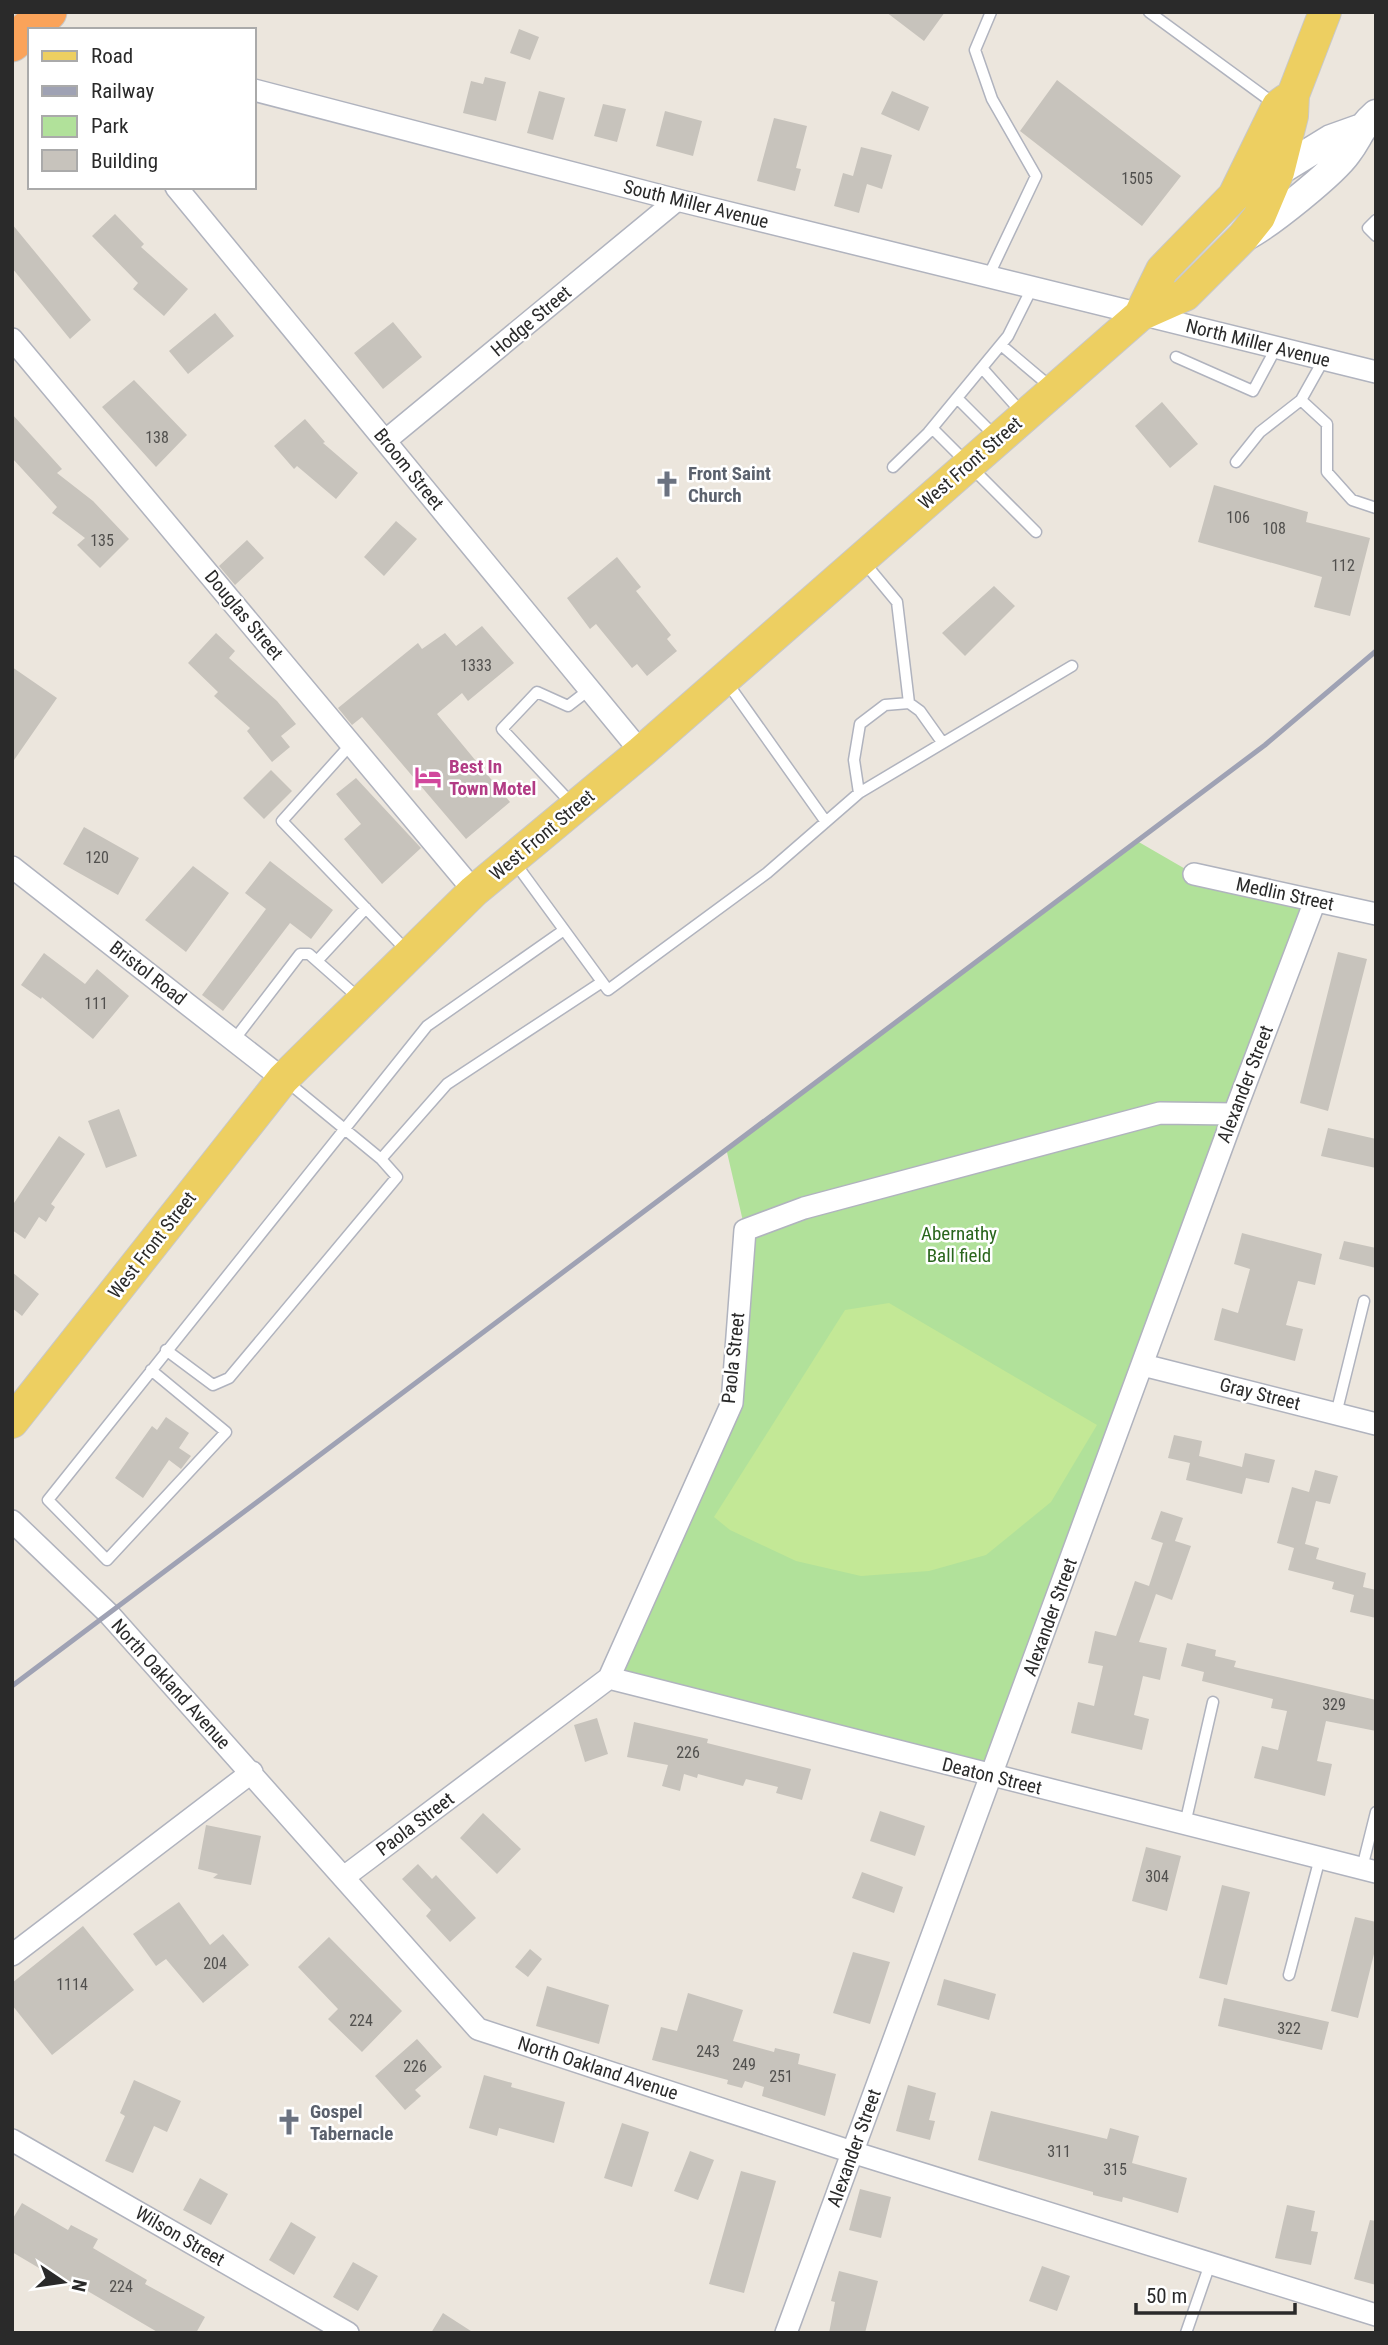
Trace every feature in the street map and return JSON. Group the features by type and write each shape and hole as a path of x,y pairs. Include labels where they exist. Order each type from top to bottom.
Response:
{"main road":[{"path":"1234,196 1285,101 1322,14"},
{"path":"1243,237 1269,198 1278,172 1292,116 1285,101"},
{"name":"West Front Street","path":"1140,315 1162,270 1234,196 1331,139 1367,122"},
{"name":"West Front Street","path":"12,1422 283,1079 474,891 641,752 1140,315 1185,295 1243,237 1265,227 1347,153 1367,122"}],"street":[{"name":"South Miller Avenue","path":"256,91 677,200 1140,315"},
{"name":"Broom Street","path":"178,189 641,752"},
{"name":"Hodge Street","path":"385,441 677,200"},
{"name":"North Miller Avenue","path":"1140,315 1324,359 1375,368"},
{"name":"Douglas Street","path":"12,339 474,891"},
{"name":"Bristol Road","path":"12,867 283,1079"},
{"name":"Medlin Street","path":"1194,874 1376,914"},
{"name":"Alexander Street","path":"786,2333 1234,1114 1315,901"},
{"name":"Paola Street","path":"344,1877 609,1678 732,1403 745,1230 804,1208 1160,1113 1234,1114"},
{"name":"Gray Street","path":"1143,1365 1376,1424"},
{"name":"North Oakland Avenue","path":"12,1521 109,1614 181,1699 252,1772 478,2029 852,2152 1376,2315"},
{"name":"Deaton Street","path":"609,1678 1369,1870"},
{"path":"12,1955 252,1772"},
{"name":"Wilson Street","path":"12,2140 348,2333"}],"lane":[{"path":"988,277 1036,176 992,99 975,50 991,12"},
{"path":"1149,12 1285,101"},
{"path":"1376,220 1368,228 1376,236"},
{"path":"893,467 932,428 1001,345 1032,288"},
{"path":"1001,345 1054,390"},
{"path":"1176,357 1253,391 1276,348"},
{"path":"1236,462 1260,432 1301,400 1324,359"},
{"path":"982,368 1025,416"},
{"path":"957,398 998,440"},
{"path":"1301,400 1327,424 1327,472 1352,499 1376,508"},
{"path":"932,428 1037,533"},
{"path":"861,559 897,602 909,703"},
{"path":"513,859 608,990 767,873 859,793 1072,666"},
{"path":"724,679 826,822"},
{"path":"575,807 502,729 537,692 568,706 590,689"},
{"path":"859,793 854,760 860,724 885,705 909,703 920,711 942,742"},
{"path":"352,743 282,821 410,954"},
{"path":"317,961 366,908"},
{"path":"151,1370 226,1432 107,1560 48,1500 166,1350 342,1129 426,1026 564,930"},
{"path":"234,1040 300,954 309,954 362,1001"},
{"path":"381,1159 447,1084 602,982"},
{"path":"166,1350 213,1385 229,1378 397,1177 381,1159 283,1079"},
{"path":"1336,1414 1364,1301"},
{"path":"1185,1824 1213,1702"},
{"path":"1369,1870 1376,1812"},
{"path":"1289,1975 1320,1858"},
{"path":"1186,2333 1210,2264"}],"green space":[{"name":"Abernathy Ball field","path":"1137,841 1194,874 1315,901 991,1776 609,1678 732,1403 745,1230 726,1148"},
{"path":"889,1303 1097,1425 1051,1502 986,1555 929,1571 861,1576 796,1561 730,1530 714,1517 845,1310"}],"building":[{"path":"886,12 945,12 924,41"},
{"path":"519,29 539,37 530,60 510,53"},
{"path":"485,77 506,82 496,121 463,113 471,81 483,84"},
{"path":"1057,80 1181,176 1142,226 1020,131"},
{"path":"539,91 565,98 553,140 527,133"},
{"path":"892,91 929,107 919,131 881,114"},
{"path":"603,104 626,109 617,142 594,136"},
{"path":"665,111 702,121 693,156 656,146"},
{"path":"774,118 807,126 796,168 801,169 795,191 757,181"},
{"path":"861,147 892,155 882,189 867,184 859,213 834,206 843,173 853,176"},
{"path":"115,214 144,244 141,247 188,289 164,316 133,289 138,283 92,236"},
{"path":"12,224 91,320 70,339 12,268"},
{"path":"215,313 234,336 188,374 169,351"},
{"path":"393,322 422,357 383,389 354,353"},
{"path":"134,380 187,435 156,467 102,407"},
{"path":"1162,402 1198,444 1170,468 1135,426"},
{"path":"12,414 62,469 57,473 93,501 129,539 100,568 77,545 85,538 52,513 57,507 12,458"},
{"path":"305,419 325,442 323,443 358,473 336,499 297,466 294,469 274,446"},
{"path":"1214,485 1308,512 1306,522 1370,538 1350,616 1314,607 1322,577 1198,542"},
{"path":"396,521 417,539 384,576 364,557"},
{"path":"247,540 264,558 235,585 219,566"},
{"path":"617,557 641,587 636,591 671,635 667,639 677,651 647,676 637,664 632,668 596,624 590,629 567,598"},
{"path":"994,586 1015,606 965,656 942,633"},
{"path":"482,626 514,663 468,701 462,693 437,714 510,802 466,839 362,717 352,725 338,708 418,643 422,649 445,633 456,646"},
{"path":"216,633 235,651 229,658 277,701 296,724 281,736 290,747 272,762 247,731 250,728 214,696 218,692 188,663"},
{"path":"12,667 57,698 12,763"},
{"path":"271,770 292,791 264,819 243,798"},
{"path":"356,778 421,848 382,884 344,839 361,824 336,794"},
{"path":"84,827 139,858 118,895 63,864"},
{"path":"270,861 333,910 311,939 290,923 223,1011 202,995 266,909 245,893"},
{"path":"193,866 229,893 186,952 145,920"},
{"path":"1338,952 1367,959 1328,1111 1300,1103"},
{"path":"44,953 85,984 97,969 129,996 93,1039 42,997 41,999 21,985"},
{"path":"119,1109 137,1156 106,1168 88,1121"},
{"path":"1328,1128 1376,1139 1376,1168 1321,1156"},
{"path":"59,1136 85,1154 51,1204 55,1207 46,1222 39,1217 25,1239 12,1230 12,1206"},
{"path":"1242,1233 1322,1254 1315,1285 1298,1281 1286,1325 1303,1329 1295,1361 1214,1340 1222,1308 1238,1313 1250,1269 1234,1264"},
{"path":"1344,1241 1376,1248 1376,1268 1339,1259"},
{"path":"12,1272 39,1294 22,1316 12,1308"},
{"path":"166,1417 189,1433 179,1448 191,1456 181,1469 169,1460 143,1498 115,1478 152,1426 157,1430"},
{"path":"1174,1435 1202,1441 1199,1456 1242,1467 1245,1453 1275,1460 1269,1483 1246,1478 1242,1494 1186,1480 1190,1463 1168,1458"},
{"path":"1315,1470 1338,1476 1330,1504 1316,1501 1305,1544 1319,1548 1316,1559 1366,1573 1363,1587 1376,1590 1376,1618 1350,1612 1354,1595 1332,1589 1334,1582 1288,1570 1294,1548 1277,1543 1292,1487 1309,1492"},
{"path":"1161,1511 1183,1518 1175,1541 1191,1546 1172,1600 1156,1594 1139,1642 1167,1648 1160,1680 1143,1676 1134,1715 1149,1719 1142,1750 1071,1733 1078,1702 1094,1706 1103,1666 1088,1663 1095,1631 1116,1636 1135,1581 1149,1586 1163,1543 1151,1539"},
{"path":"1187,1643 1216,1650 1215,1656 1236,1661 1234,1667 1376,1700 1376,1731 1326,1721 1317,1761 1332,1764 1325,1796 1254,1778 1262,1746 1278,1750 1287,1711 1271,1708 1273,1699 1202,1681 1204,1672 1181,1666"},
{"path":"597,1718 608,1754 585,1762 574,1725"},
{"path":"634,1722 708,1739 707,1743 811,1769 802,1800 776,1793 778,1787 746,1779 743,1786 698,1774 697,1778 684,1774 680,1791 662,1786 668,1765 627,1757"},
{"path":"880,1811 925,1826 915,1856 870,1841"},
{"path":"483,1813 521,1849 497,1874 460,1838"},
{"path":"206,1825 261,1836 251,1885 213,1878 218,1874 198,1869"},
{"path":"1146,1847 1181,1856 1167,1911 1132,1901"},
{"path":"418,1864 432,1879 436,1875 476,1918 450,1942 426,1916 431,1910 402,1879"},
{"path":"862,1872 903,1887 894,1913 852,1898"},
{"path":"1222,1885 1250,1892 1227,1985 1199,1978"},
{"path":"179,1902 210,1945 223,1934 249,1965 203,2003 166,1959 156,1966 133,1934"},
{"path":"1355,1917 1376,1922 1376,1946 1358,2018 1331,2011"},
{"path":"83,1926 134,1990 52,2055 12,2005 12,1983"},
{"path":"329,1937 402,2011 362,2052 328,2019 338,2009 298,1967"},
{"path":"530,1949 542,1959 528,1977 515,1967"},
{"path":"853,1952 890,1962 870,2024 833,2013"},
{"path":"944,1979 996,1994 989,2020 937,2005"},
{"path":"547,1986 609,2005 599,2044 536,2026"},
{"path":"688,1993 743,2010 733,2041 774,2052 775,2048 800,2054 798,2064 836,2074 825,2116 762,2096 764,2087 745,2081 742,2088 727,2084 728,2080 652,2060 661,2027 677,2031"},
{"path":"1224,1998 1329,2022 1322,2050 1218,2026"},
{"path":"417,2039 442,2067 415,2090 421,2096 405,2110 375,2076"},
{"path":"484,2075 512,2083 511,2087 565,2102 554,2143 499,2128 497,2136 469,2128"},
{"path":"134,2080 181,2101 167,2132 154,2126 133,2173 105,2161 125,2116 120,2113"},
{"path":"908,2085 936,2093 929,2120 935,2121 930,2140 896,2131"},
{"path":"991,2111 1107,2139 1110,2128 1139,2136 1132,2163 1187,2178 1178,2213 1123,2197 1122,2202 1093,2195 1093,2192 978,2160"},
{"path":"622,2123 649,2132 632,2187 604,2178"},
{"path":"690,2151 714,2160 698,2200 674,2191"},
{"path":"741,2171 776,2181 744,2293 709,2284"},
{"path":"200,2178 228,2194 211,2225 183,2210"},
{"path":"860,2189 891,2197 881,2238 849,2230"},
{"path":"22,2203 68,2230 71,2225 98,2239 93,2248 147,2280 145,2284 205,2317 196,2333 159,2333 74,2283 71,2287 12,2252 12,2220"},
{"path":"1287,2205 1315,2211 1311,2231 1318,2232 1311,2265 1275,2258"},
{"path":"1370,2220 1376,2221 1376,2285 1354,2279"},
{"path":"291,2222 316,2237 294,2275 269,2260"},
{"path":"353,2262 378,2276 358,2311 333,2297"},
{"path":"1042,2266 1070,2276 1057,2311 1029,2301"},
{"path":"839,2271 878,2281 865,2333 829,2333 835,2302 831,2301"},
{"path":"443,2313 474,2333 431,2333"}],"railway":[{"path":"12,1686 1265,745 1376,651"}],"place":[{"name":"Front Saint Church","path":"667,484"},
{"name":"Best In Town Motel","path":"428,777"},
{"name":"Gospel Tabernacle","path":"289,2122"}]}
